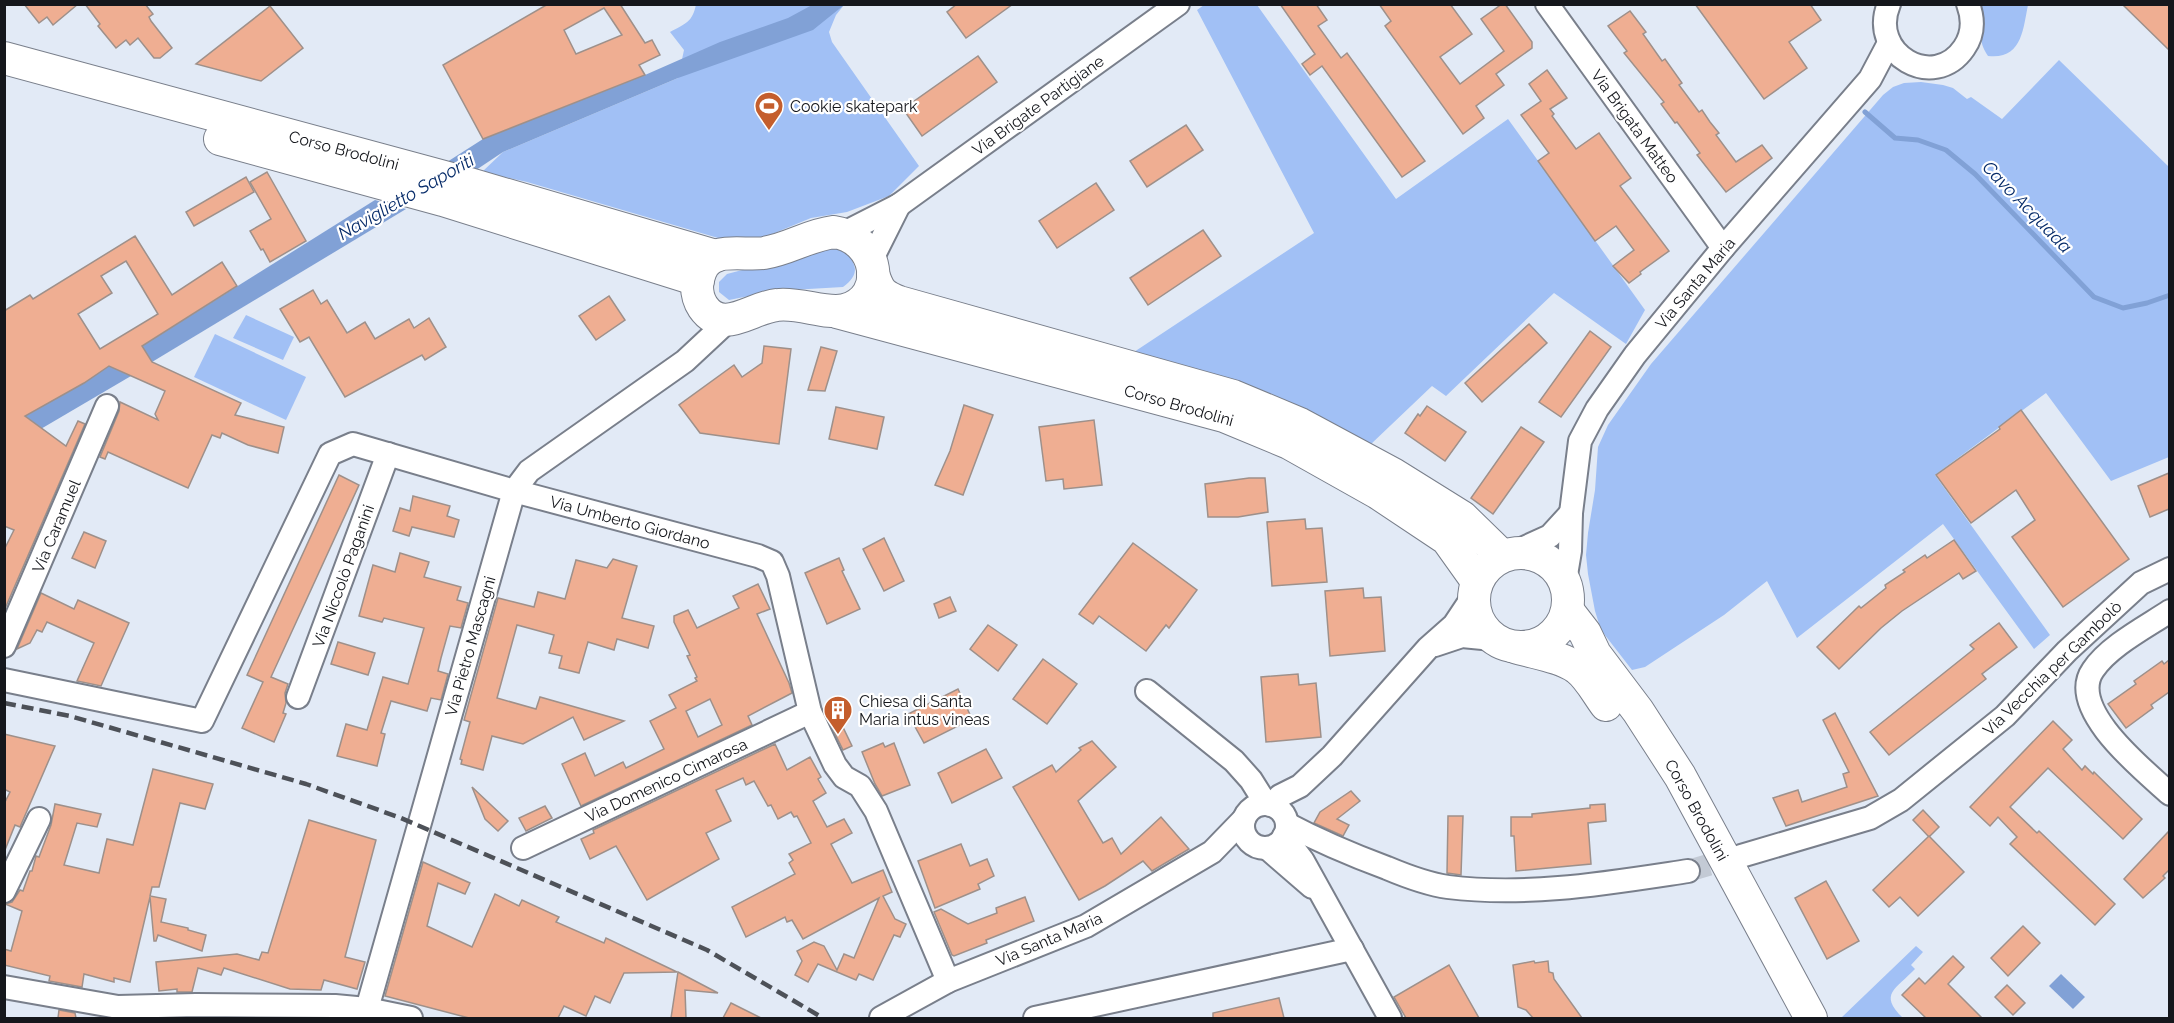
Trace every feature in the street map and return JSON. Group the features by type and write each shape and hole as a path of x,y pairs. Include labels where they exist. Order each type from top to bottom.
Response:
{"main road":[{"name":"Corso Brodolini","path":"4,58 466,183 707,268"},
{"name":"Corso Brodolini","path":"4,80 388,185 707,268 783,249 819,233 844,233 856,239 869,253 878,289 885,296 899,302 1233,396 1300,424 1393,474 1462,517 1509,554 1531,553 1545,558 1557,568 1567,596 1595,654 1638,711 1680,776 1811,1018"},
{"path":"837,312 864,300 872,283 872,267"},
{"path":"707,268 697,291 700,303 717,315"},
{"name":"Corso Brodolini","path":"717,315 777,304 800,304 1224,416 1289,443 1378,494 1447,539 1476,588 1478,620 1504,643 1576,667 1621,725 1662,786 1788,1018"},
{"path":"1476,588 1488,566 1509,554"},
{"path":"1504,643 1538,645 1557,632 1567,596"}],"street":[{"name":"Via Brigate Partigiane","path":"844,233 899,205 1178,4"},
{"name":"Via Brigata Matteo","path":"1547,4 1723,248"},
{"path":"1885,7 1884,28 1889,43 1896,53 1917,66 1931,68 1945,64 1959,55 1969,40 1972,23 1968,5"},
{"name":"Via Santa Maria","path":"1567,596 1571,513 1580,441 1597,409 1635,355 1723,248 1870,79 1889,43"},
{"name":"Via Santa Maria","path":"1870,79 1905,60"},
{"name":"Via Brigate Partigiane","path":"872,267 899,205"},
{"name":"Via Pietro Mascagni","path":"367,1009 514,491 529,471 685,361 717,315"},
{"name":"Via Caramuel","path":"4,646 107,406"},
{"name":"Via Umberto Giordano","path":"4,680 202,721 330,454 353,444 514,491 758,556 771,562 778,576 810,712 835,765 844,777 860,786 876,811 948,981"},
{"name":"Via Niccolò Paganini","path":"298,697 388,454"},
{"path":"1509,554 1550,536 1571,513"},
{"name":"Via Vecchia per Gambolò","path":"1741,856 1870,818 1902,800 2005,716 2067,651 2141,583 2169,569"},
{"path":"1269,824 1300,786 1332,756 1428,648 1454,625 1476,588"},
{"path":"2169,611 2107,655 2092,671 2086,691 2098,720 2126,754 2169,794"},
{"path":"1428,648 1462,636 1504,643"},
{"path":"1147,691 1234,761 1251,780 1269,824 1303,861 1390,1018"},
{"name":"Via Domenico Cimarosa","path":"523,848 810,712"},
{"path":"4,891 39,819"},
{"name":"Via Santa Maria","path":"895,1015 948,981 1086,926 1212,852 1269,824"},
{"path":"1269,824 1313,838 1410,877 1446,887 1516,892 1599,884 1688,871"},
{"path":"1322,896 1322,882 1330,861 1344,852"},
{"path":"1035,1018 1352,949"},
{"path":"4,987 110,1013 196,1005 327,1012 367,1009 411,1018"}],"shaded area":[{"path":"696,4 844,5 836,15 829,32 832,42 919,166 889,196 847,212 811,218 765,237 725,240 527,182 482,172 503,152 678,78 684,50 670,32 690,19"},
{"path":"812,5 844,5 813,30 678,78 503,152 476,170 447,162 483,139 645,75 720,42 788,18"},
{"path":"1204,5 1257,5 1396,199 1508,119 1645,310 1626,344 1554,293 1446,396 1432,386 1370,445 1288,402 1257,389 1134,352 1314,233 1197,10"},
{"path":"1980,5 2028,5 2019,41 2008,53 1988,56 1982,41 1983,19"},
{"path":"2059,60 2169,167 2169,457 2111,481 2046,393 1935,475 2050,635 2034,649 1943,524 1797,638 1767,581 1724,615 1645,667 1632,670 1601,630 1595,611 1586,555 1598,447 1608,425 1651,364 1883,95 1893,87 1904,83 1921,82 1943,85 1953,88 1967,99 1971,97 2002,119"},
{"path":"375,200 406,209 152,362 142,346"},
{"path":"840,247 850,257 855,267 853,277 843,287 774,291 729,300 719,292 719,282 727,274 826,248"},
{"path":"246,315 294,337 283,360 233,338"},
{"path":"215,334 306,377 286,420 194,377"},
{"path":"121,358 131,376 5,450 4,428"},
{"path":"1916,946 1923,952 1911,965 1915,969 1896,987 1891,997 1896,1010 1903,1018 1841,1018"},
{"path":"2061,974 2085,997 2073,1009 2049,986"}],"building":[{"path":"24,4 78,4 53,25 47,17 39,23"},
{"path":"85,4 145,4 153,14 149,17 151,21 172,48 160,58 154,58 138,38 130,45 126,40 116,48 98,26 100,24"},
{"path":"548,4 620,4 645,43 652,40 660,55 639,65 645,75 483,139 443,65","holes":["604,8 622,35 576,54 564,30"]},
{"path":"957,4 1013,4 966,38 947,12"},
{"path":"1280,4 1316,4 1327,20 1318,26 1341,58 1347,53 1425,161 1402,177 1322,66 1310,75 1302,64 1315,54"},
{"path":"1379,4 1450,4 1472,34 1440,57 1460,84 1504,51 1481,19 1502,4 1505,4 1532,42 1532,48 1496,74 1504,85 1476,106 1484,118 1463,134 1385,26 1391,21"},
{"path":"1695,4 1810,4 1821,20 1789,42 1807,68 1764,99"},
{"path":"2122,4 2169,4 2169,50"},
{"path":"270,6 303,48 261,81 196,64"},
{"path":"1630,11 1646,32 1643,34 1662,61 1665,59 1682,83 1679,85 1699,112 1702,110 1719,133 1716,135 1736,162 1762,145 1772,158 1726,192 1697,155 1700,153 1661,104 1664,102 1624,53 1627,51 1608,26"},
{"path":"978,56 997,82 922,136 903,109"},
{"path":"1547,70 1567,98 1550,109 1554,114 1552,116 1576,149 1599,133 1631,178 1620,186 1669,251 1629,283 1613,266 1634,250 1616,226 1595,241 1538,161 1549,153 1521,115 1541,101 1529,84"},
{"path":"1186,125 1203,150 1147,187 1130,161"},
{"path":"267,172 306,241 270,262 250,231 271,219 250,182"},
{"path":"246,177 254,192 194,226 186,212"},
{"path":"1096,183 1114,210 1057,248 1039,221"},
{"path":"1203,230 1221,256 1148,305 1130,278"},
{"path":"135,236 172,295 222,262 237,286 142,346 152,362 241,403 235,415 284,427 278,453 248,445 222,433 220,438 212,435 188,488 108,452 105,459 100,457 119,411 120,402 158,420 155,414 165,391 109,366 84,383 25,416 66,446 78,421 85,424 4,611 4,550 14,530 4,526 4,311 30,295 33,299","holes":["126,261 158,314 100,349 78,314 112,293 101,276"]},
{"path":"313,290 321,304 327,300 347,333 365,322 375,339 409,319 414,328 429,318 446,347 425,360 422,355 345,397 309,337 300,342 280,309"},
{"path":"609,296 625,320 596,340 579,316"},
{"path":"1529,324 1547,343 1482,402 1465,383"},
{"path":"1590,331 1611,347 1561,417 1539,402"},
{"path":"764,346 791,349 779,444 700,433 679,405 734,365 742,377 762,363"},
{"path":"821,347 837,351 825,391 808,390"},
{"path":"964,405 993,415 963,495 935,485 950,451"},
{"path":"1427,406 1466,432 1445,461 1405,433 1418,414 1420,416"},
{"path":"836,407 884,417 877,449 829,439"},
{"path":"2021,410 2129,559 2063,607 2012,537 2035,520 2016,490 1971,523 1936,475 2000,429 1999,427"},
{"path":"1094,420 1102,485 1064,489 1063,479 1046,481 1039,427"},
{"path":"1521,427 1544,442 1493,514 1471,498"},
{"path":"2169,473 2169,509 2150,517 2138,486"},
{"path":"339,475 359,485 271,677 288,684 283,713 286,714 274,742 242,728 263,682 247,675"},
{"path":"1265,478 1268,512 1238,517 1208,517 1205,484"},
{"path":"413,496 450,506 447,516 459,520 454,537 412,527 409,536 393,531 400,508 410,511"},
{"path":"1305,519 1306,529 1322,528 1327,582 1272,586 1267,522"},
{"path":"84,532 106,541 95,568 72,558"},
{"path":"884,538 904,581 884,591 863,549"},
{"path":"1954,540 1976,571 1963,579 1959,573 1902,611 1839,669 1817,647 1859,606 1861,608 1886,588 1885,585 1905,572 1903,570 1925,555 1927,558"},
{"path":"1133,543 1197,590 1169,628 1166,625 1146,651 1099,616 1093,624 1079,614"},
{"path":"400,553 429,562 424,577 461,587 457,600 468,603 461,628 450,626 441,658 438,671 448,674 441,700 431,698 427,711 391,701 381,733 385,734 377,766 337,756 346,724 367,730 383,677 408,684 424,628 384,618 382,622 359,616 373,565 395,572"},
{"path":"839,558 844,570 842,571 860,609 827,624 805,573"},
{"path":"613,559 637,566 622,618 654,626 648,648 617,639 614,650 588,642 579,673 559,668 562,656 549,653 554,635 517,625 497,698 536,709 540,697 624,721 584,740 573,717 523,744 492,736 483,770 461,764 460,759 470,722 464,720 498,598 534,607 538,592 565,599 576,560 607,568"},
{"path":"758,584 770,609 757,614 792,693 748,716 752,725 581,806 562,764 585,753 595,776 623,762 626,768 664,749 650,721 676,708 669,695 697,681 687,656 690,655 674,622 674,616 688,610 697,628 739,608 733,596","holes":["710,699 722,725 698,737 686,711"]},
{"path":"1363,588 1364,598 1381,597 1385,651 1330,656 1325,591"},
{"path":"41,593 74,609 78,600 129,623 101,686 77,681 94,643 47,622 42,632 37,630 30,643 17,649"},
{"path":"950,597 956,611 939,618 934,604"},
{"path":"1999,623 2017,647 1982,674 1986,679 1889,755 1870,732 1974,649 1970,645"},
{"path":"988,625 1017,645 998,671 970,649"},
{"path":"338,642 375,653 368,675 331,664"},
{"path":"1043,659 1077,684 1047,724 1013,699"},
{"path":"2169,660 2169,692 2151,705 2153,708 2126,728 2108,704 2136,684 2134,681 2162,661 2164,664"},
{"path":"1298,674 1299,685 1316,683 1321,737 1266,742 1261,677"},
{"path":"958,689 972,719 924,743 908,714"},
{"path":"1835,713 1878,796 1786,826 1773,798 1798,790 1802,802 1847,787 1843,774 1849,772 1823,720"},
{"path":"827,717 838,717 852,746 843,750"},
{"path":"2053,721 2072,740 2063,749 2082,770 2085,766 2093,774 2094,772 2142,819 2123,839 2048,768 2010,807 2037,833 2039,831 2115,904 2095,925 2010,844 2017,837 1998,817 1990,826 1970,807"},
{"path":"4,734 55,746 20,827 15,825 5,850 4,804 10,792 4,789"},
{"path":"1092,741 1116,767 1078,801 1103,843 1112,838 1121,854 1161,817 1189,849 1152,871 1143,861 1079,900 1013,787 1052,765 1056,772 1081,750 1079,748"},
{"path":"883,743 885,747 894,743 910,785 882,796 862,752"},
{"path":"775,744 787,770 810,757 821,777 818,779 826,793 813,801 827,827 844,819 852,833 831,844 852,883 883,870 892,892 883,896 895,919 906,924 900,937 894,935 873,980 859,974 856,980 818,964 808,982 795,975 802,961 797,951 814,942 824,946 837,970 844,954 854,958 879,898 803,939 792,920 787,922 785,917 746,937 732,907 795,874 789,863 793,860 789,854 811,843 797,816 794,817 791,812 778,819 754,781 746,785 743,778 716,790 731,821 706,833 719,859 647,900 616,846 590,859 581,839 594,833 593,830"},
{"path":"986,749 1002,778 952,803 938,773"},
{"path":"153,769 213,784 205,809 180,803 159,887 152,887 150,896 166,899 161,922 206,935 202,951 158,935 154,941 150,897 130,982 114,978 114,982 84,974 82,987 49,981 50,976 4,965 4,949 11,951 22,911 5,904 12,902 20,890 23,891 51,825 55,804 101,814 97,827 77,823 64,865 99,873 107,839 133,845"},
{"path":"472,787 508,821 498,831 485,819"},
{"path":"1351,791 1360,801 1337,819 1349,825 1343,836 1314,823 1320,812"},
{"path":"1605,804 1606,821 1588,823 1591,864 1516,871 1511,817 1532,817 1532,814 1590,808 1590,805"},
{"path":"545,806 552,818 526,831 519,818"},
{"path":"1923,810 1939,827 1929,837 1913,820"},
{"path":"1448,816 1463,816 1461,875 1447,873"},
{"path":"309,820 376,840 345,957 365,962 357,989 324,980 321,990 290,989 224,968 221,975 198,968 192,992 177,992 177,989 159,991 156,962 237,954 259,960 262,952 268,953"},
{"path":"2169,831 2169,870 2163,876 2165,878 2143,898 2124,879"},
{"path":"1929,836 1964,872 1918,916 1900,897 1889,907 1873,890"},
{"path":"961,844 970,866 987,859 994,876 978,884 980,889 935,908 918,861"},
{"path":"423,862 470,883 465,894 438,883 427,926 472,947 495,894 519,906 522,900 559,917 556,922 604,943 606,938 677,972 624,973 610,1003 595,996 586,1016 564,1006 558,1018 469,1018 385,996"},
{"path":"1826,881 1859,941 1827,959 1795,898"},
{"path":"1025,897 1034,921 986,940 987,943 952,955 934,912 941,909 968,924 997,913 996,908"},
{"path":"2023,926 2040,943 2008,976 1991,958"},
{"path":"1953,956 1964,967 1948,984 1982,1018 1926,1018 1902,995 1919,978 1925,984"},
{"path":"1534,961 1535,963 1548,961 1549,972 1553,973 1554,979 1582,1018 1533,1018 1526,1010 1518,1007 1513,965"},
{"path":"1449,965 1479,1018 1406,1018 1394,997"},
{"path":"678,972 718,993 685,990 686,1018 671,1018"},
{"path":"2007,985 2025,1003 2013,1015 1995,997"},
{"path":"1279,998 1284,1018 1213,1018 1213,1013"},
{"path":"731,1003 761,1018 723,1018"},
{"path":"59,1010 75,1013 76,1018 58,1018"}],"waterway":[{"name":"Cavo Acquada","path":"1865,112 1895,138 1918,140 1946,150 1975,174 2094,297 2123,308 2170,295"}],"tunnel":[{"path":"1688,871 1738,856"}],"railway":[{"path":"4,703 70,716 306,784 401,818 707,950 823,1018"}],"place":[{"name":"Cookie skatepark","path":"769,132"},
{"name":"Chiesa di Santa Maria intus vineas","path":"838,736"}],"water label":[{"name":"Naviglietto Saporiti","path":"406,197"}]}
